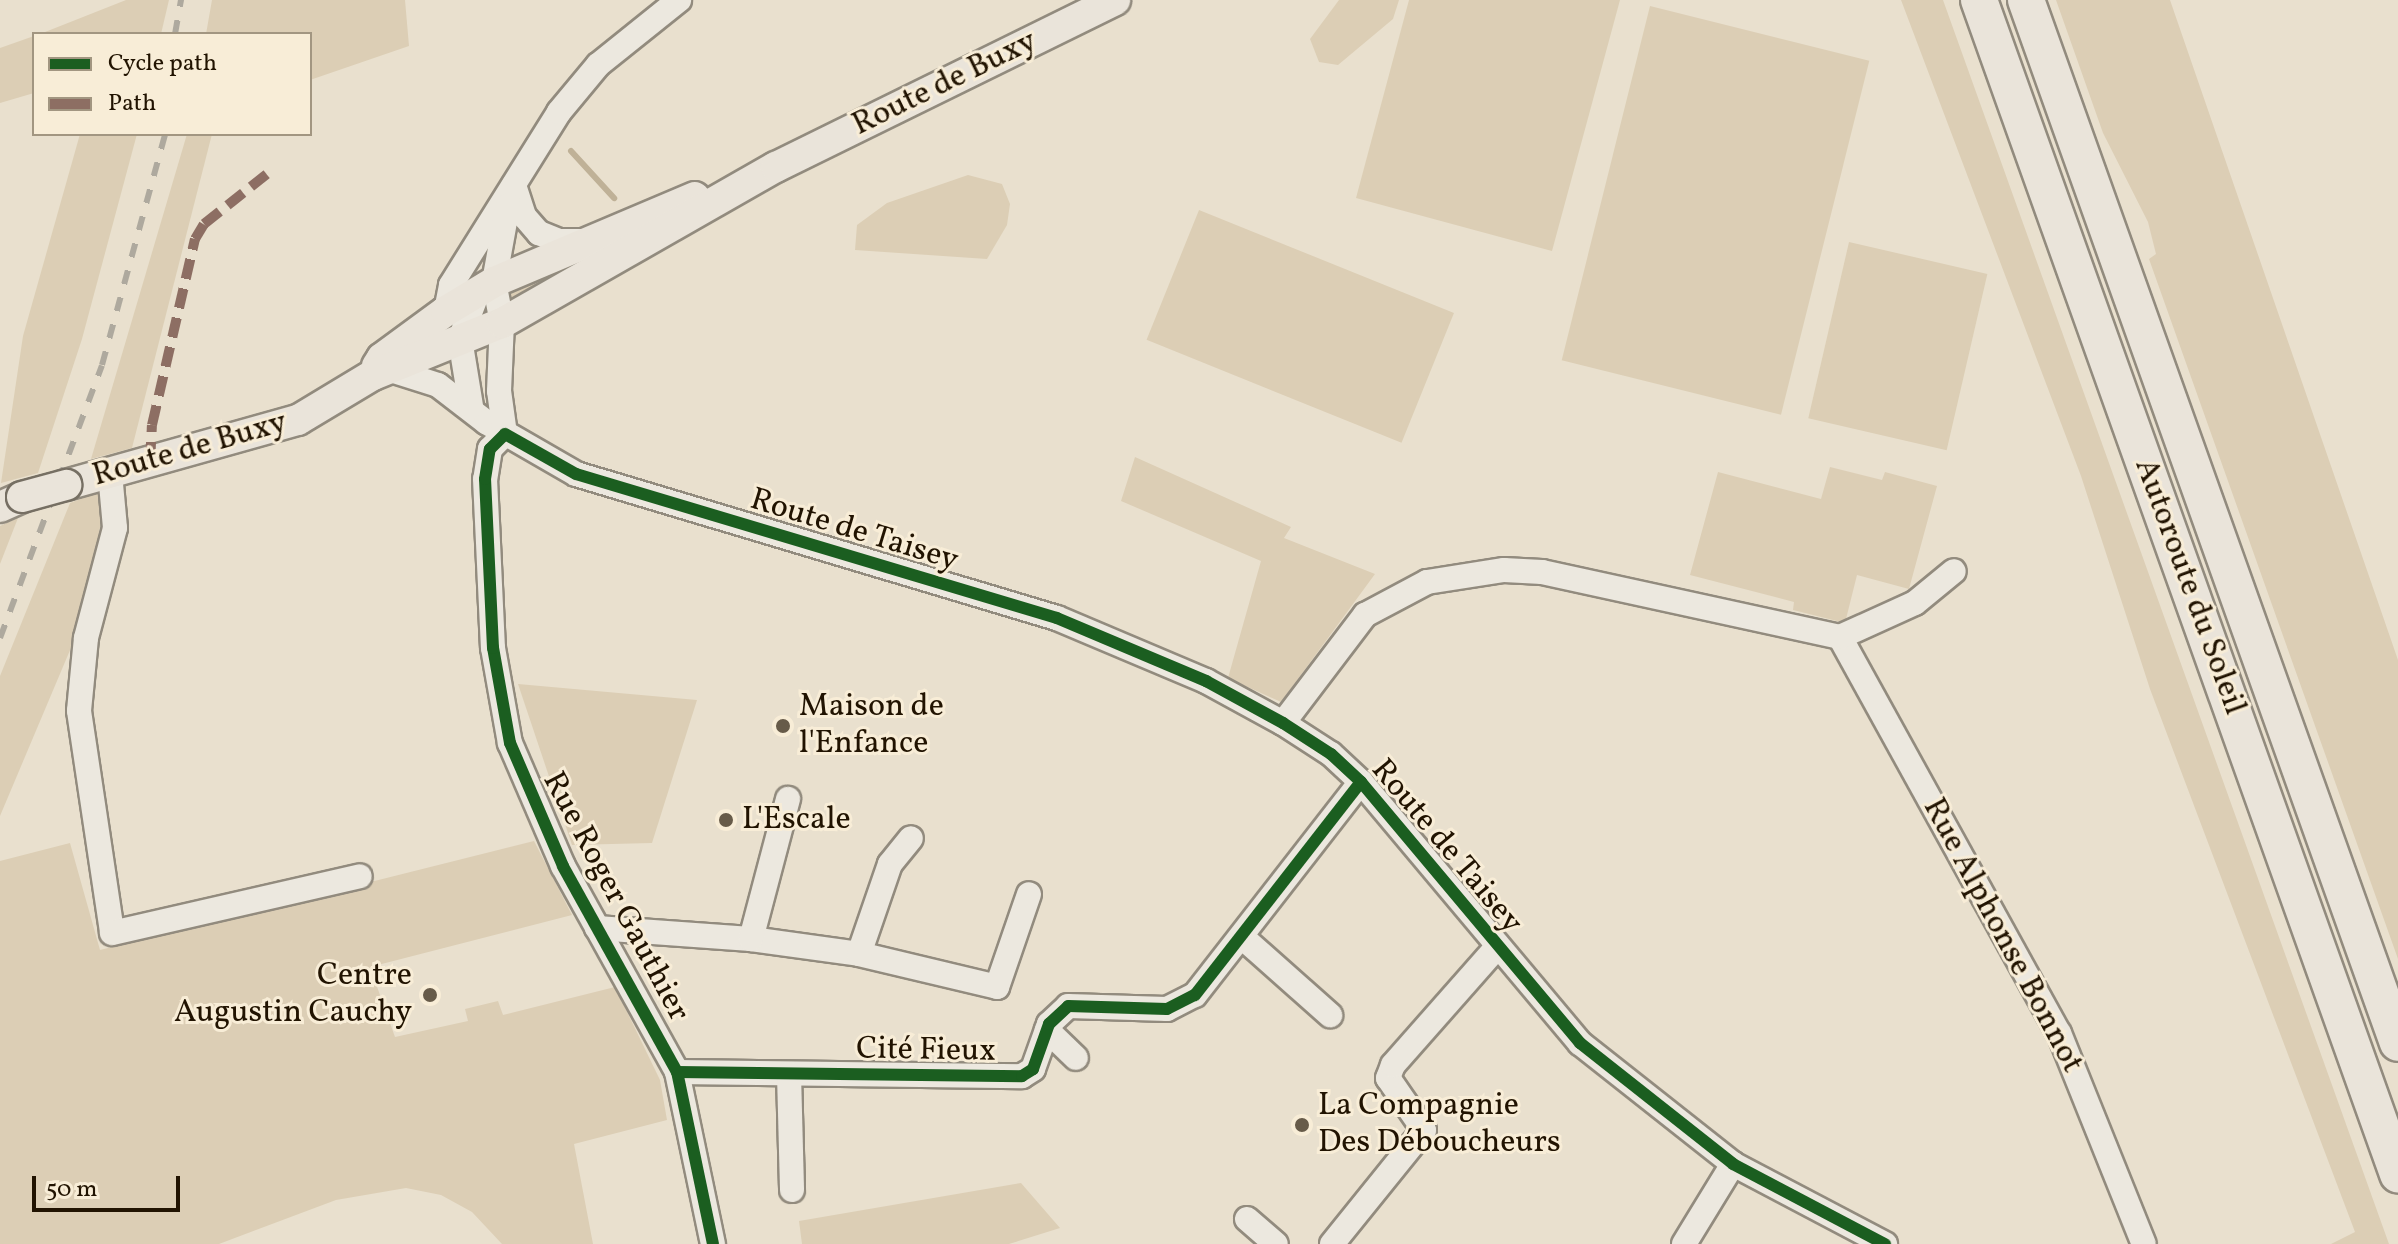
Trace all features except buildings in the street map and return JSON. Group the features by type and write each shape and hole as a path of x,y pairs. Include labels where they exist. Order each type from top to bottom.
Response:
{"highway":[{"name":"Autoroute du Soleil","path":"1979,0 2398,1174"},
{"name":"Autoroute du Soleil","path":"2026,0 2398,1043"}],"main road":[{"name":"Route de Buxy","path":"11,502 298,420 382,373 502,323 776,167 1115,0"},
{"name":"Route de Buxy","path":"382,373 382,358 446,311 486,287 589,241 776,167"}],"street":[{"path":"446,311 451,285 559,112 598,65 679,0"},
{"path":"471,406 460,339 486,287 513,183"},
{"name":"Route de Buxy","path":"513,183 524,216 539,233 559,241 589,241"},
{"path":"486,287 502,323 499,391 505,434"},
{"name":"Route de Taisey","path":"382,373 424,378 471,406 505,434 576,474 1057,618 1206,681 1283,723 1331,754 1361,782 1496,948 1580,1043 1733,1164 1885,1244"},
{"name":"Rue Roger Gauthier","path":"505,434 490,449 485,465 499,698 531,800 677,1072 713,1244"},
{"path":"110,473 115,528 86,638 79,711 83,766 112,933 360,876"},
{"path":"1283,723 1365,615 1395,594 1463,575 1542,572 1840,637 1915,603 1954,571"},
{"name":"Rue Alphonse Bonnot","path":"1840,637 2059,1033 2144,1244"},
{"name":"Cité Fieux","path":"677,1072 1013,1078 1033,1069 1047,1030 1068,1006 1087,1003 1153,1010 1181,1004 1195,995 1361,782"},
{"path":"751,939 788,799"},
{"path":"859,954 890,864 911,838"},
{"name":"Rue Roger Gauthier","path":"597,928 751,939 859,954 997,987 1029,894"},
{"path":"1242,937 1330,1015"},
{"path":"1332,1244 1420,1140 1420,1118 1388,1078 1393,1065 1496,948"},
{"path":"1047,1030 1076,1058"},
{"path":"789,1074 792,1190"},
{"path":"1684,1244 1733,1164"},
{"path":"1247,1219 1276,1244"}],"shaded area":[{"path":"126,0 169,0 161,32 45,32"},
{"path":"212,0 405,0 409,46 312,79 312,32 206,32"},
{"path":"1339,0 1399,0 1393,19 1338,65 1319,62 1310,39"},
{"path":"1409,0 1620,0 1552,251 1356,198"},
{"path":"1901,0 1943,0 2389,1244 2331,1244 2355,1232 2150,689 2081,476"},
{"path":"2056,0 2170,0 2398,660 2398,959 2149,259 2156,254 2148,222 2103,133"},
{"path":"1650,6 1869,61 1781,415 1562,360"},
{"path":"32,37 32,94 0,103 0,48"},
{"path":"79,136 136,136 82,339 38,473 1,483 23,336"},
{"path":"186,136 211,136 132,448 91,459"},
{"path":"968,175 1002,184 1010,204 1007,225 987,259 855,250 857,225 887,203"},
{"path":"1199,210 1454,313 1402,443 1147,340"},
{"path":"1849,242 1987,274 1947,450 1808,418"},
{"path":"589,260 509,304 511,292"},
{"path":"1135,457 1291,527 1284,538 1375,574 1281,702 1228,678 1261,561 1121,501"},
{"path":"1830,467 1882,480 1885,472 1937,486 1909,589 1857,575 1845,623 1793,610 1794,602 1690,575 1718,472 1821,499"},
{"path":"102,491 105,500 84,617 0,816 0,676 70,503"},
{"path":"18,518 0,564 0,526"},
{"path":"518,684 697,700 652,843 572,845"},
{"path":"534,841 572,915 370,967 395,1037 468,1021 465,1009 498,1001 503,1015 615,987 660,1080 667,1120 574,1144 593,1244 502,1244 472,1212 441,1195 406,1188 336,1200 219,1244 0,1244 0,861 70,843 100,950"},
{"path":"1021,1183 1060,1228 1009,1244 802,1244 799,1221"}],"waterway":[{"path":"571,151 614,198"}],"railway":[{"path":"175,32 181,0"},
{"path":"0,638 102,365 164,136"}],"marked path":[{"path":"150,462 152,425 195,239 204,224 272,170"}],"cycle path":[{"path":"713,1244 677,1072 563,866 510,743 493,648 485,479 490,449 505,434 576,474 1057,618 1206,681 1283,723 1331,754 1361,782 1580,1043 1733,1164 1885,1244"},
{"path":"677,1072 1022,1076 1033,1069 1049,1024 1068,1006 1167,1009 1195,995 1361,782"}],"place":[{"name":"Maison de l'Enfance","path":"783,726"},
{"name":"L'Escale","path":"726,820"},
{"name":"Centre Augustin Cauchy","path":"430,995"},
{"name":"La Compagnie Des Déboucheurs","path":"1302,1125"}]}
